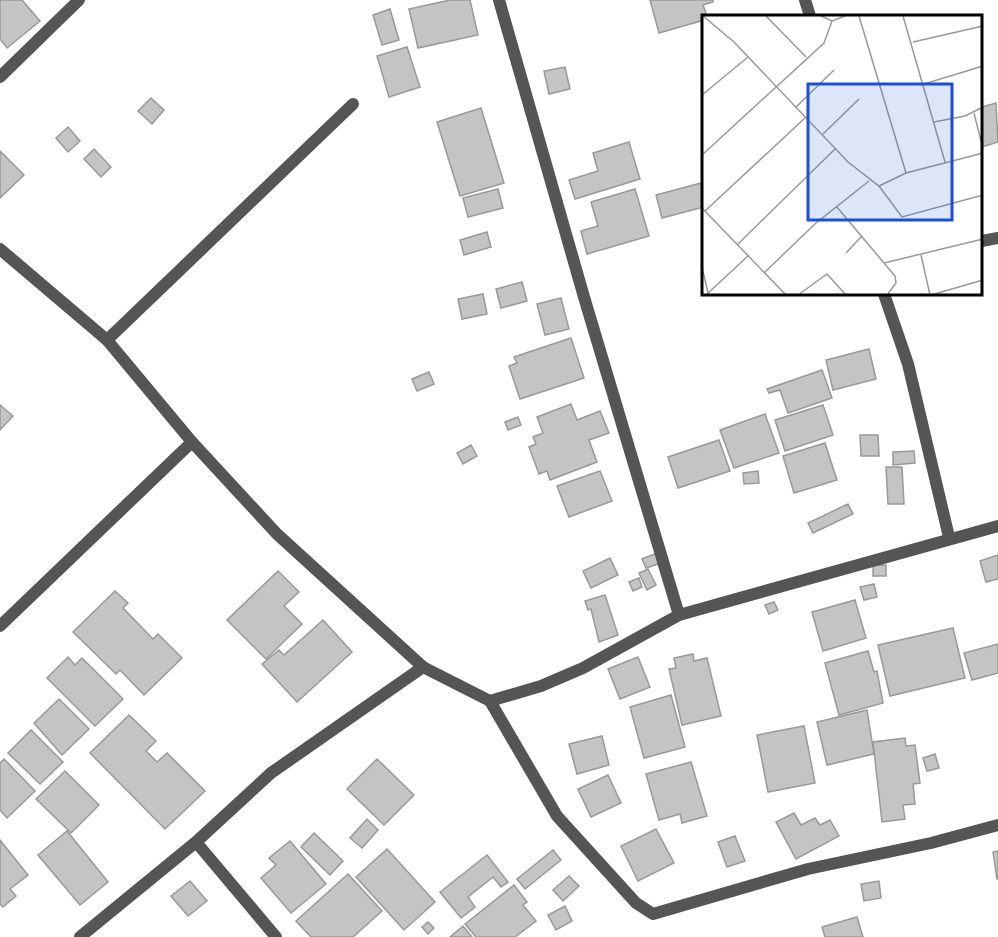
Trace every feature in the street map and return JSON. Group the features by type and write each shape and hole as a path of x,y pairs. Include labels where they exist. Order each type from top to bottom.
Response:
{"street":[{"path":"0,77 80,0"},
{"path":"499,0 580,286 679,615"},
{"path":"806,0 810,15"},
{"path":"108,340 353,104"},
{"path":"983,241 998,238"},
{"path":"0,249 108,340 192,442 277,534 423,667 490,701 556,816 636,903 653,914 808,869 931,843 998,825"},
{"path":"885,296 908,364 949,537"},
{"path":"0,626 192,442"},
{"path":"490,701 541,686 583,668 679,615 949,537 998,526"},
{"path":"80,937 196,842 271,773 423,667"},
{"path":"196,842 276,937"}],"building":[{"path":"0,0 22,0 40,21 7,48 0,39"},
{"path":"450,0 470,0 478,35 418,48 409,9"},
{"path":"650,0 713,0 703,5 707,15 702,15 702,21 659,33"},
{"path":"390,9 399,40 382,45 373,15"},
{"path":"407,47 420,87 389,97 377,56"},
{"path":"565,67 570,89 549,94 544,71"},
{"path":"151,98 164,110 152,124 138,111"},
{"path":"996,103 998,142 983,147 983,107"},
{"path":"481,108 504,183 460,196 437,122"},
{"path":"68,127 80,141 68,152 56,138"},
{"path":"629,142 640,179 575,199 569,180 598,171 593,153"},
{"path":"94,149 111,167 101,177 84,159"},
{"path":"0,151 24,175 0,198"},
{"path":"701,183 702,208 662,218 656,195"},
{"path":"498,189 503,208 468,217 463,198"},
{"path":"635,189 649,236 587,254 581,231 598,226 591,202"},
{"path":"487,232 491,247 464,255 460,240"},
{"path":"522,282 527,301 501,308 496,289"},
{"path":"483,294 487,314 462,319 458,299"},
{"path":"561,298 569,329 545,335 537,304"},
{"path":"571,338 584,378 520,399 509,366 517,363 514,357"},
{"path":"869,349 876,379 833,390 826,360"},
{"path":"822,370 832,398 788,413 780,390 769,393 767,389"},
{"path":"429,372 434,384 417,391 412,379"},
{"path":"571,404 577,420 600,411 609,433 589,440 597,462 550,480 547,471 539,474 529,447 536,444 533,437 543,433 537,417"},
{"path":"0,405 13,416 0,430"},
{"path":"823,405 833,435 785,451 775,420"},
{"path":"765,414 779,453 734,468 720,430"},
{"path":"518,417 521,425 508,430 505,422"},
{"path":"860,435 878,435 879,456 861,456"},
{"path":"719,440 730,471 678,488 668,457"},
{"path":"825,443 837,480 794,493 783,456"},
{"path":"471,445 477,456 463,464 457,453"},
{"path":"914,451 915,463 893,465 893,452"},
{"path":"886,467 902,467 904,504 888,504"},
{"path":"600,471 612,501 569,517 557,486"},
{"path":"758,471 759,483 744,484 743,473"},
{"path":"848,504 853,514 813,533 808,523"},
{"path":"657,553 661,563 646,568 642,559"},
{"path":"998,555 998,579 986,582 980,561"},
{"path":"610,558 618,575 591,588 583,571"},
{"path":"873,565 886,565 886,576 873,576"},
{"path":"648,569 656,585 647,590 639,573"},
{"path":"278,571 299,592 284,606 302,624 266,659 227,620"},
{"path":"639,578 642,587 633,591 629,582"},
{"path":"874,584 877,597 864,600 860,587"},
{"path":"115,591 128,603 123,608 153,639 158,634 182,658 144,695 120,670 116,674 73,632"},
{"path":"605,595 618,635 599,642 591,609 588,610 585,601"},
{"path":"855,600 866,638 823,651 812,612"},
{"path":"774,602 778,610 769,614 765,605"},
{"path":"323,620 352,652 297,702 262,664 279,650 284,655"},
{"path":"953,628 965,678 890,696 878,645"},
{"path":"998,644 998,673 972,680 964,653"},
{"path":"868,651 874,672 877,671 883,703 839,715 825,663"},
{"path":"693,654 694,661 707,658 721,716 682,725 669,669 676,668 674,658"},
{"path":"68,657 75,665 82,658 123,699 95,726 47,678"},
{"path":"638,657 650,687 620,699 608,669"},
{"path":"671,695 685,747 644,758 630,707"},
{"path":"59,699 89,729 62,755 34,723"},
{"path":"867,710 874,754 827,765 817,722"},
{"path":"129,715 156,741 146,751 157,762 167,753 205,791 165,829 90,753"},
{"path":"804,726 815,783 768,792 757,735"},
{"path":"31,730 63,762 40,784 8,753"},
{"path":"602,736 609,765 577,774 569,744"},
{"path":"905,738 906,746 915,745 920,783 913,784 915,804 903,805 905,819 882,822 873,742"},
{"path":"935,754 939,768 927,771 923,758"},
{"path":"4,759 35,791 7,818 0,810 0,763"},
{"path":"377,759 414,795 384,825 347,789"},
{"path":"691,762 707,816 682,823 680,814 659,820 646,774"},
{"path":"65,771 99,805 71,833 36,799"},
{"path":"608,775 621,803 591,817 578,789"},
{"path":"794,813 801,825 815,818 820,825 830,820 839,836 796,859 776,822"},
{"path":"367,819 378,830 362,848 350,838"},
{"path":"656,829 674,863 638,881 621,846"},
{"path":"67,831 108,882 80,905 38,855"},
{"path":"314,833 343,861 330,875 301,847"},
{"path":"735,836 745,861 727,867 718,842"},
{"path":"0,840 28,875 10,889 16,896 3,907 0,904"},
{"path":"290,841 326,884 291,913 261,878 276,865 269,858"},
{"path":"387,849 435,902 404,930 356,877"},
{"path":"553,850 561,860 525,889 517,879"},
{"path":"998,851 998,879 997,879 993,852"},
{"path":"487,855 508,882 501,887 493,877 468,897 475,907 461,918 440,892"},
{"path":"348,874 382,911 353,937 311,937 296,921"},
{"path":"569,876 579,886 563,901 553,890"},
{"path":"190,881 207,901 188,916 171,896"},
{"path":"879,881 881,898 864,901 861,884"},
{"path":"514,885 527,902 523,905 536,921 515,937 476,937 465,924"},
{"path":"565,906 572,921 556,930 548,915"},
{"path":"857,917 863,937 825,937 822,927"},
{"path":"428,922 434,928 428,934 422,927"},
{"path":"463,926 472,937 450,937"}]}
